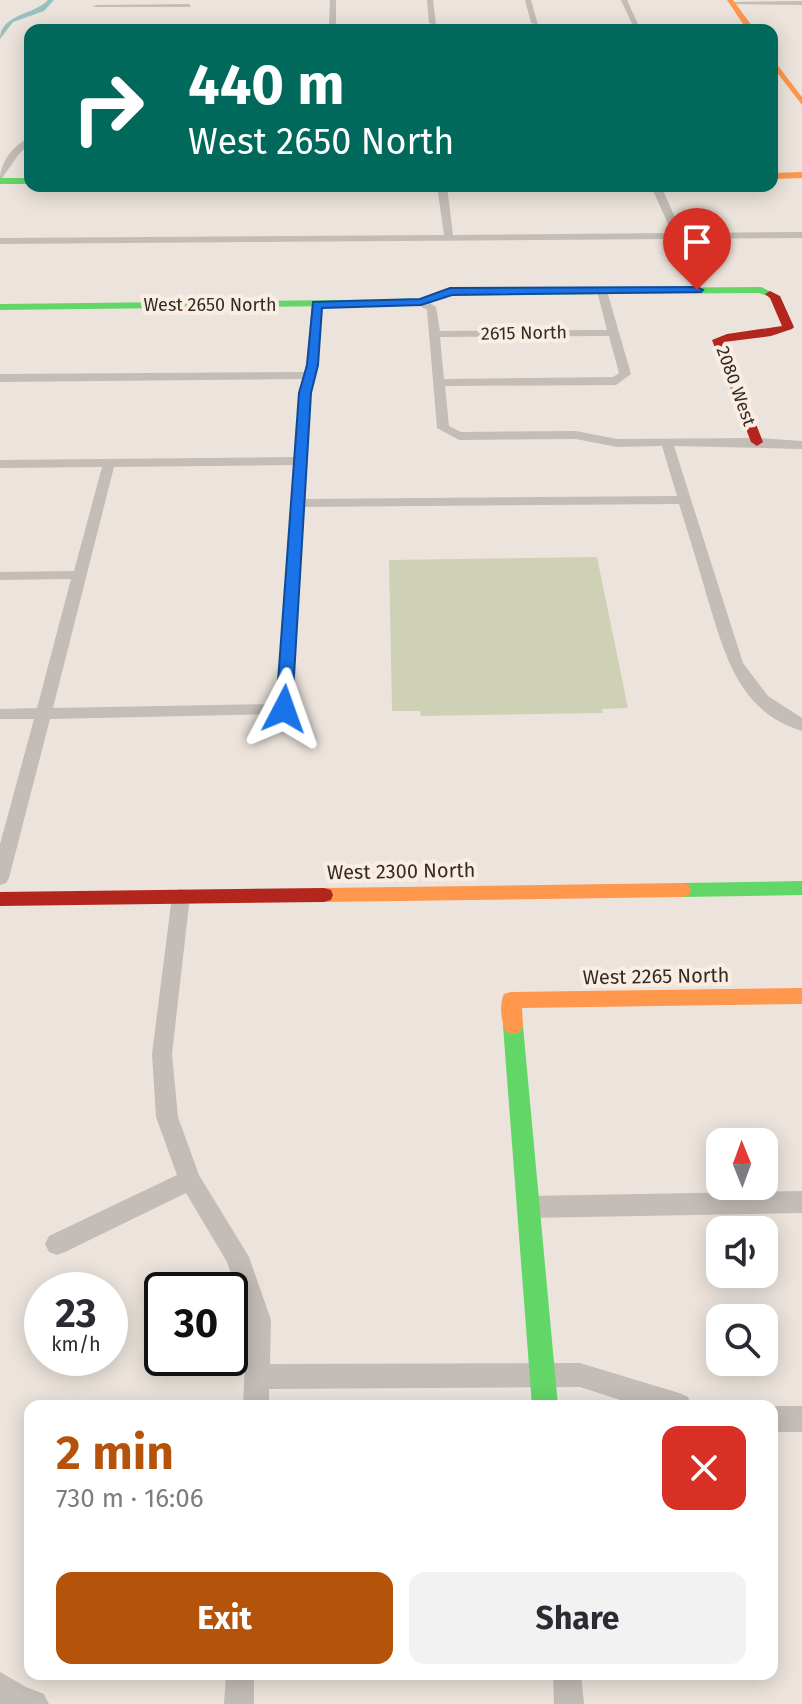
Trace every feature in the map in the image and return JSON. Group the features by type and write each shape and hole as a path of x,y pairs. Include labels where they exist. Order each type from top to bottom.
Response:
{"street":[{"path":"332,24 333,0"},
{"path":"430,0 433,23"},
{"path":"528,0 535,23"},
{"path":"624,0 635,22"},
{"path":"732,2 802,3"},
{"path":"732,2 747,24"},
{"path":"87,13 98,3 189,6"},
{"path":"63,24 76,17"},
{"path":"778,69 802,103"},
{"path":"24,145 15,152 0,180 24,181"},
{"path":"778,176 802,175"},
{"path":"443,192 449,238"},
{"path":"659,192 678,236"},
{"path":"0,241 802,235"},
{"name":"West 2650 North","path":"0,307 421,302 450,292 761,290 775,296 788,327 778,334 727,334"},
{"path":"439,383 616,381 625,374 602,291"},
{"path":"421,302 432,309 443,428 459,436 576,435 617,443 757,442 802,445"},
{"path":"0,714 290,711 305,393 310,375 317,304"},
{"name":"2615 North","path":"434,334 614,333"},
{"name":"2080 West","path":"727,334 718,340 757,442"},
{"path":"0,378 310,375"},
{"path":"667,443 735,663 743,680 757,697 802,725"},
{"path":"0,464 301,461"},
{"path":"0,878 109,463"},
{"path":"298,503 685,500"},
{"path":"0,576 80,575"},
{"name":"West 2300 North","path":"0,899 802,888"},
{"path":"181,896 162,1056 167,1117 190,1180 237,1257 259,1320 256,1400"},
{"name":"West 2265 North","path":"528,1207 511,1000 802,996"},
{"path":"57,1244 190,1180"},
{"path":"544,1400 528,1207 802,1202"},
{"path":"258,1377 580,1375 660,1400"},
{"path":"778,1419 802,1419"},
{"path":"239,1704 240,1680"},
{"path":"567,1680 569,1704"},
{"path":"0,1686 19,1700 34,1704"}],"green space":[{"path":"597,557 628,708 602,709 603,713 421,716 420,711 392,711 389,560"}],"waterway":[{"path":"0,37 11,21 42,10 51,0"}],"traffic: fast":[{"path":"0,181 24,181"},
{"path":"0,307 421,302 450,292 761,290 770,294"},
{"path":"682,890 802,888"},
{"path":"513,1026 544,1400"}],"traffic: slow":[{"path":"730,0 747,24"},
{"path":"778,69 802,103"},
{"path":"778,176 802,175"},
{"path":"324,895 682,890"},
{"path":"513,1026 511,1000 802,996"}],"traffic: jam":[{"path":"757,442 718,340 736,335 771,333 788,327 775,296 770,294"},
{"path":"0,899 324,895"}],"route":[{"path":"284,709 305,393 312,365 317,304 421,302 450,292 697,290"}]}
